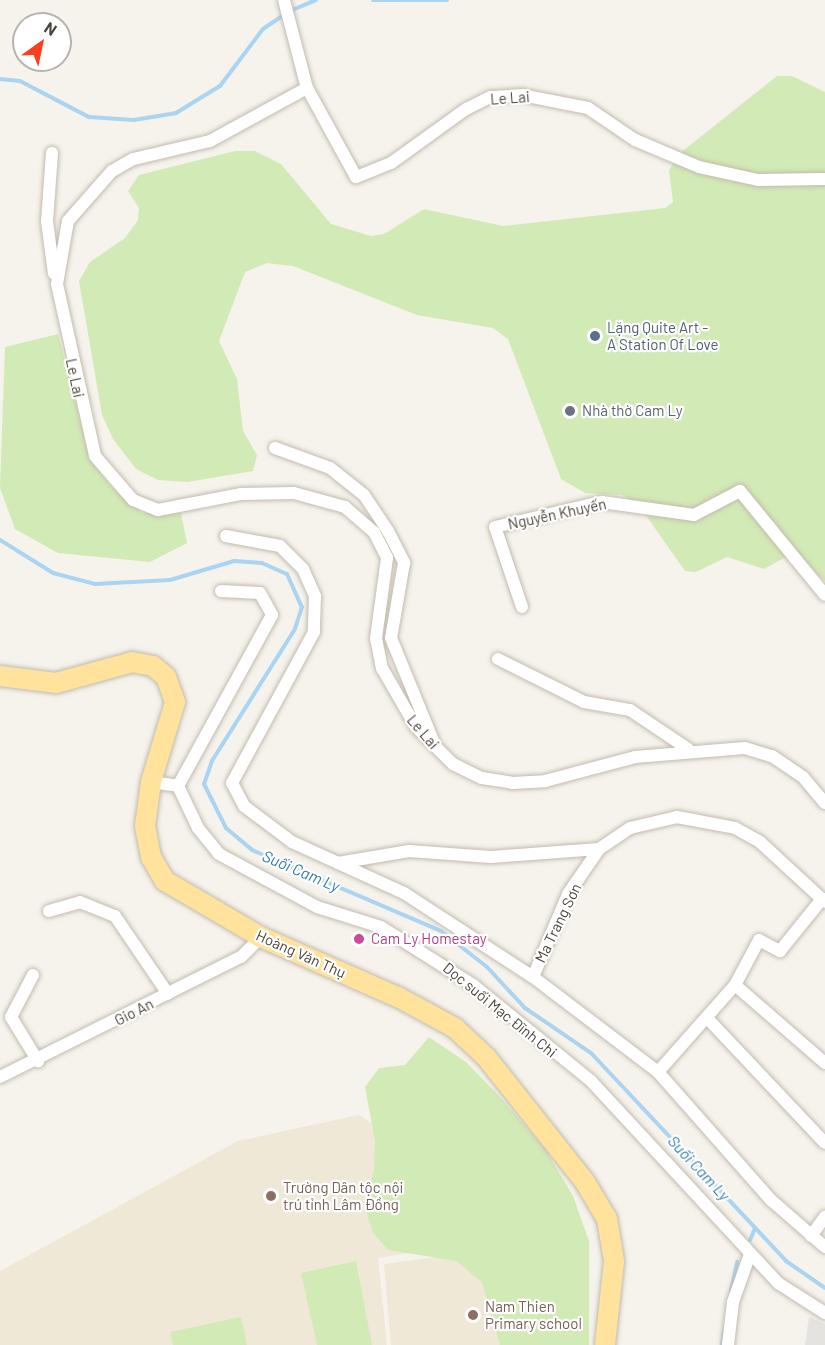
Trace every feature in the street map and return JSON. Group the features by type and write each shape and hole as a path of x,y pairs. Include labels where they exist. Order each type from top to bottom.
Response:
{"main road":[{"name":"Hoàng Văn Thụ","path":"0,676 56,682 132,662 153,666 166,677 175,702 151,782 145,826 151,857 165,881 261,937 398,997 455,1028 486,1057 585,1182 607,1220 614,1261 605,1345"}],"street":[{"path":"284,0 307,88"},
{"name":"Le Lai","path":"825,179 758,180 699,167 635,140 588,108 522,95 490,97 466,109 391,163 356,177 307,88 210,141 133,159 112,171 68,220 57,284 95,456 133,501 158,510 241,494 294,493 345,507 374,532 387,558 376,638 382,668 396,698 435,747 482,778 512,783 545,781 687,749 745,748 772,756 803,777 825,803"},
{"path":"52,153 47,220 57,284"},
{"path":"274,448 330,468 364,495 388,531 404,563 391,638 435,747"},
{"name":"Nguyễn Khuyến","path":"522,607 495,527 602,502 694,515 740,491 825,595"},
{"path":"226,536 280,546 303,569 315,596 314,632 232,783 258,821 338,863 404,893 532,977 658,1072 771,1200 825,1247"},
{"path":"151,782 178,786 272,615 260,592 221,591"},
{"path":"498,659 584,702 630,710 687,749"},
{"name":"Dọc suối Mạc Đĩnh Chi","path":"178,786 198,828 219,855 317,907 381,927 422,949 591,1081 778,1283 825,1313"},
{"name":"Ma Trang Sơn","path":"532,977 568,894 599,849 630,828 677,817 714,821 760,842 824,900"},
{"path":"338,863 409,851 491,857 599,849"},
{"path":"658,1072 708,1019 735,985 759,940 780,951 824,900"},
{"path":"49,911 80,902 115,916 168,994"},
{"name":"Gio An","path":"0,1077 38,1061 241,957 261,937"},
{"path":"33,975 11,1017 38,1061"},
{"path":"735,985 825,1063"},
{"path":"708,1019 825,1143"},
{"path":"811,1236 825,1217"},
{"path":"728,1345 733,1302 750,1254"}],"shaded area":[{"name":"Trường Dân tộc nội trú tỉnh Lâm Đồng","path":"359,1115 389,1135 420,1251 378,1258 387,1345 0,1345 0,1271 238,1141"},
{"name":"Nam Thien Primary school","path":"498,1249 569,1345 391,1345 384,1264"},
{"path":"809,1317 825,1324 825,1345 805,1345"}],"green space":[{"path":"777,76 792,76 825,92 825,581 795,552 764,569 727,557 696,572 685,571 638,504 622,495 585,493 561,479 508,339 493,328 417,315 293,266 267,263 245,272 219,341 237,379 243,431 257,455 253,471 188,482 158,480 136,469 113,439 102,415 79,281 90,262 125,238 138,220 139,208 128,191 139,175 235,151 255,151 281,164 331,224 371,236 384,234 424,209 503,226 665,208 673,202 669,170 679,154"},
{"path":"58,334 90,459 111,487 142,513 181,513 187,543 150,562 58,553 15,529 0,488 5,347"},
{"path":"429,1037 466,1062 501,1098 545,1149 573,1196 589,1241 589,1345 500,1345 482,1282 456,1261 388,1250 373,1233 364,1204 374,1171 375,1141 365,1087 379,1068 405,1065"},
{"path":"356,1261 372,1345 317,1345 301,1273"},
{"path":"241,1317 247,1345 173,1345 170,1332"}],"waterway":[{"name":"Suối Cam Ly","path":"290,11 316,0"},
{"name":"Suối Cam Ly","path":"373,0 447,0"},
{"name":"Suối Cam Ly","path":"0,79 20,81 89,117 134,120 176,113 220,86 263,29 284,15"},
{"name":"Suối Cam Ly","path":"0,540 53,573 95,584 170,580 234,561 262,563 287,574 302,607 295,629 212,761 204,784 226,828 252,850 441,931 487,967 525,1008 591,1053 786,1261 825,1288"},
{"path":"750,1240 755,1228"},
{"path":"731,1291 737,1262"},
{"path":"722,1345 724,1331"}],"place":[{"name":"Lặng Quite Art - A Station Of Love","path":"595,336"},
{"name":"Nhà thờ Cam Ly","path":"570,411"},
{"name":"Cam Ly Homestay","path":"359,939"},
{"name":"Trường Dân tộc nội trú tỉnh Lâm Đồng","path":"271,1196"},
{"name":"Nam Thien Primary school","path":"473,1315"}]}
